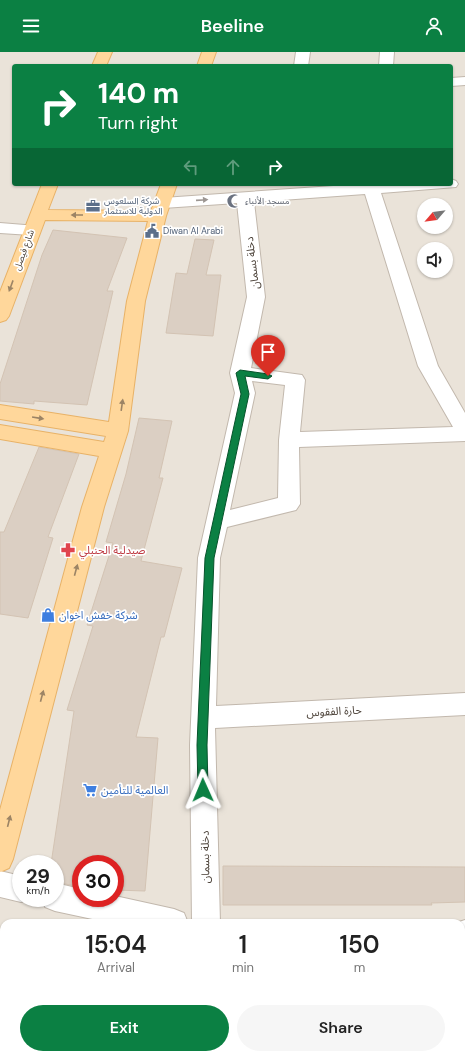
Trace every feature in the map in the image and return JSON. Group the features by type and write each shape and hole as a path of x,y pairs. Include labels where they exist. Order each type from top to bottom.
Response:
{"main road":[{"path":"100,64 105,52"},
{"path":"205,64 209,52"},
{"name":"شارع فيصل","path":"0,316 34,222 49,186"},
{"path":"0,859 91,515 118,431 136,301 163,201 34,222"},
{"path":"0,412 118,431"},
{"path":"0,432 112,451"}],"street":[{"path":"302,64 304,52"},
{"path":"386,64 387,52"},
{"path":"453,82 465,81"},
{"path":"453,184 465,183"},
{"path":"163,201 245,198 370,186 428,366 465,430"},
{"name":"دخلة بسمان","path":"206,919 202,745 209,558 245,394 240,373 256,297 245,198"},
{"path":"0,228 34,222"},
{"path":"217,521 289,504 289,440 295,380 240,373"},
{"path":"289,440 465,434"},
{"name":"حارة الفقوس","path":"203,718 465,704"},
{"path":"0,884 12,887"},
{"path":"64,898 156,919"}],"shaded area":[{"path":"0,52 465,52 465,919 0,919"}],"building":[{"path":"53,230 127,238 107,291 113,291 87,405 34,401 34,404 0,401 0,384 42,255"},
{"path":"195,239 214,240 206,275 221,275 213,336 166,333 176,273 187,274"},
{"path":"139,418 172,421 159,478 163,478 141,561 182,568 164,637 161,637 136,737 158,738 145,891 124,890 124,855 72,855 72,885 64,884 64,855 52,855 74,711 67,710 93,626 87,625 113,543 106,542 126,474"},
{"path":"39,447 79,454 48,537 53,538 28,618 0,614 0,532 4,532"},
{"path":"223,866 465,867 465,902 431,903 432,905 223,905"}],"place":[{"name":"مسجد الأنباء","path":"234,201"},
{"name":"شركة السلعوس الدولية للاستثمار","path":"93,206"},
{"name":"Diwan Al Arabi","path":"152,231"},
{"name":"صيدلية الحنبلي","path":"68,550"},
{"name":"شركة خفش اخوان","path":"48,615"},
{"name":"العالمية للتأمين","path":"90,790"}],"route":[{"path":"203,790 202,745 209,558 245,394 240,373 268,376"}]}
